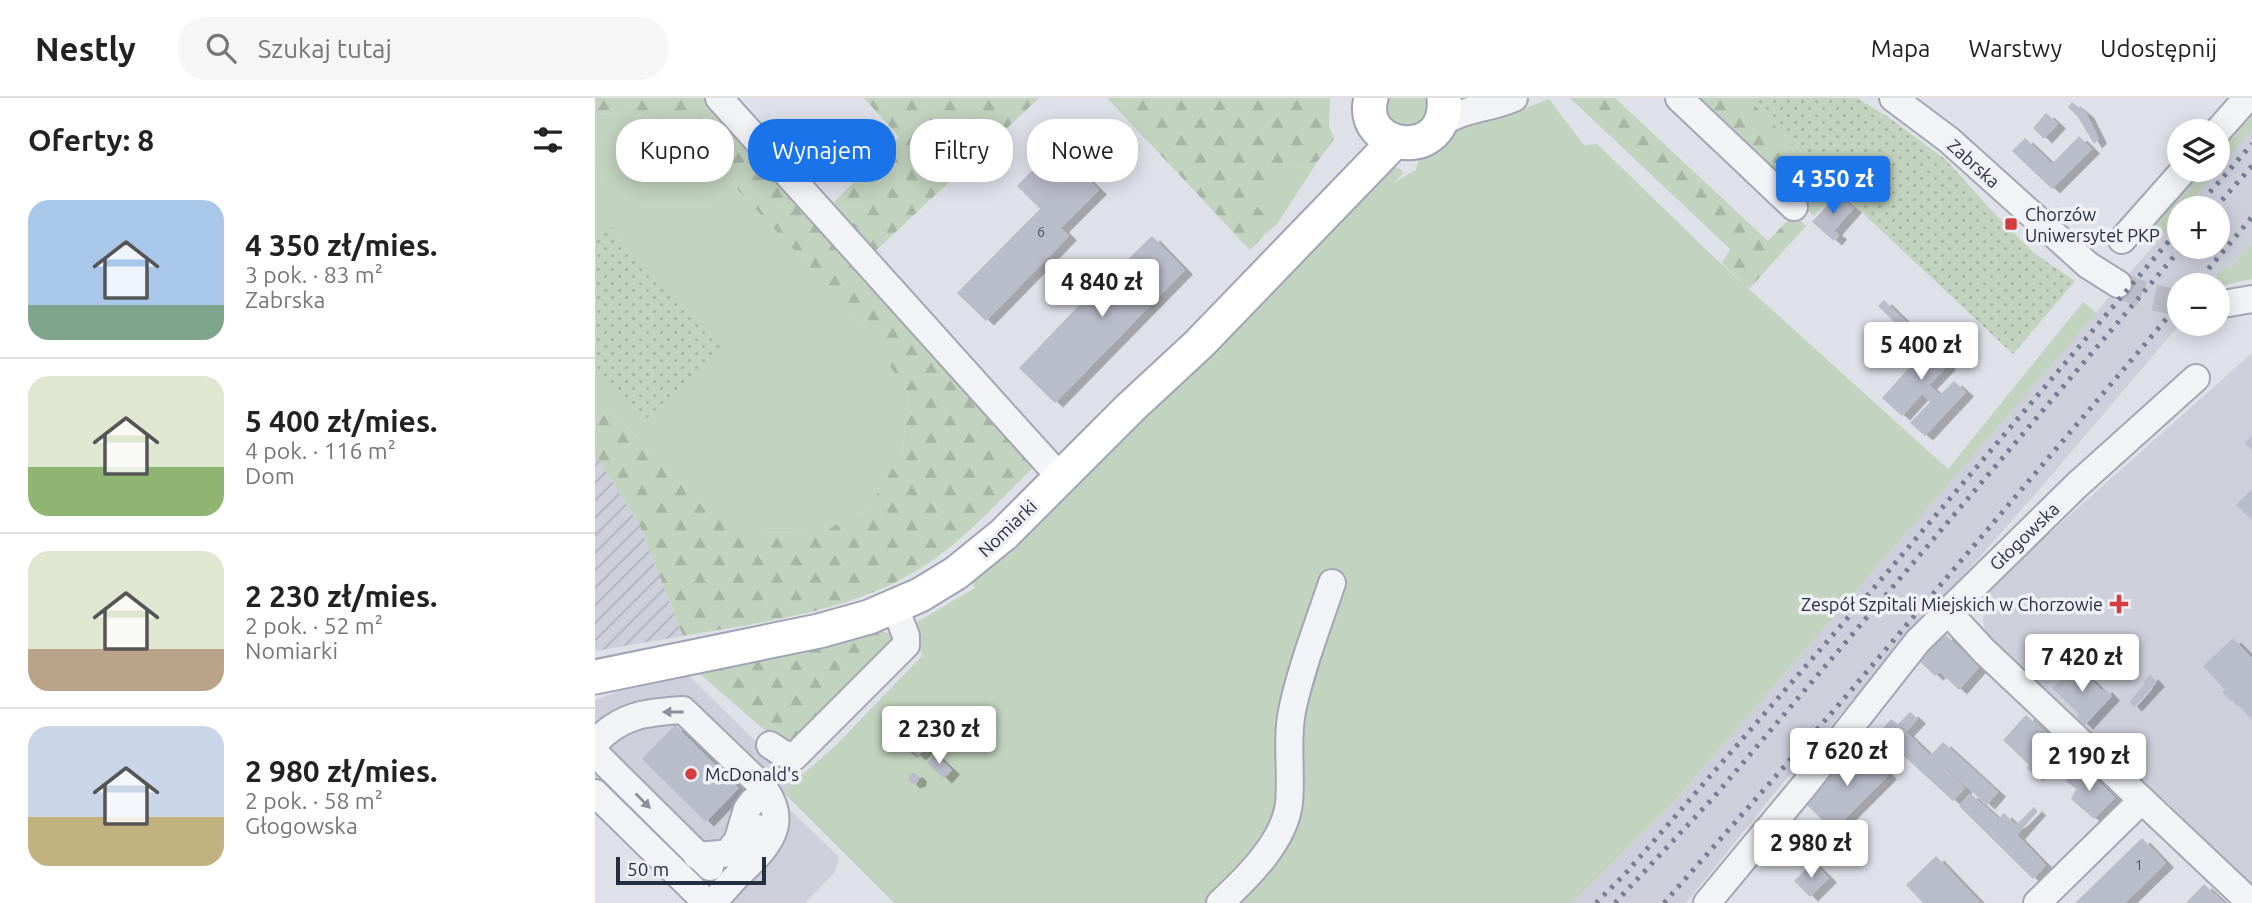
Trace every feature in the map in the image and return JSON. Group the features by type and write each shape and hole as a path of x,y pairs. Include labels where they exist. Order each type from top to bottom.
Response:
{"main road":[{"name":"Nomiarki","path":"1321,215 1363,136 1371,107"},
{"path":"1371,107 1375,127 1383,136 1394,142 1409,144 1432,135 1442,111"},
{"name":"Nomiarki","path":"596,678 819,631 869,617 937,586 974,560 1004,534 1209,334 1394,142"}],"street":[{"path":"719,98 1060,477"},
{"path":"1442,111 1451,117 1514,98"},
{"path":"1679,98 1794,208"},
{"name":"Zabrska","path":"1893,98 1923,106 1949,140 2068,247 2118,284"},
{"path":"2228,119 2247,98"},
{"path":"2122,240 2173,182"},
{"path":"2230,303 2252,299"},
{"name":"Głogowska","path":"1707,903 1804,786 1918,641 2077,485 2196,378"},
{"path":"1220,903 1265,854 1280,830 1289,806 1291,715 1332,583"},
{"path":"769,745 794,757 906,645 907,636 895,607"},
{"path":"1948,612 1984,651 2251,903"},
{"path":"595,743 612,725 629,717 683,710 772,798 772,837 766,848 732,865 710,867 595,753"},
{"path":"595,793 709,903 732,865 753,841 758,813 749,791 696,738 698,724"},
{"path":"2037,903 2142,800"}],"shaded area":[{"path":"2252,130 2252,242 2225,273 2167,273 2167,336 2170,336 2037,492 1811,748 1686,903 1571,903 1668,808 2167,230 2167,259 2230,259 2230,196 2195,196 2207,182 2230,182 2230,156"},
{"name":"Zespół Szpitali Miejskich w Chorzowie","path":"2252,353 2252,885 1987,642 1983,619 1988,588"},
{"path":"595,454 640,526 683,636 595,651"},
{"path":"689,676 795,780 786,789 786,806 839,857 835,872 805,903 694,903 595,806 595,700 616,692"}],"green space":[{"path":"595,98 706,98 725,119 657,119 614,113 595,114"},
{"path":"864,98 1039,98 1013,122 1013,119 910,119 910,182 949,182 870,256 827,209 854,182 896,182 896,140 899,137 896,134 896,119 883,119"},
{"path":"1107,98 1330,98 1329,126 1334,139 1318,161 1304,167 1290,163 1282,165 1272,177 1259,182 1254,188 1254,204 1266,217 1268,227 1250,250 1138,131 1138,119 1127,119"},
{"path":"1386,98 1426,98 1428,109 1423,122 1404,129 1386,116"},
{"path":"1570,98 1615,98 1768,241 1794,214 1806,226 1749,289 1722,263 1730,249"},
{"path":"1687,98 1748,98 1838,190 1814,216"},
{"path":"1748,98 1857,98 1888,117 1946,160 2034,253 2075,281 2013,354 1838,190"},
{"path":"1549,99 1584,145 1597,144 1718,261 1948,469 2083,302 2096,313 1668,808 1571,903 894,903 786,795 786,789 835,746 922,656 914,631 917,622 975,588 971,581 1383,163 1399,168 1403,173 1393,183 1416,170 1419,159 1437,151 1467,125 1516,112"},
{"path":"2252,105 2252,130 2230,156 2230,130"},
{"path":"614,113 657,119 616,119 616,182 730,182 830,288 877,346 909,395 902,453 866,511 819,533 745,532 707,511 595,393 595,114"},
{"path":"734,129 748,144 748,182 782,182 1036,462 1030,471 954,543 927,564 899,580 840,604 778,619 683,636 640,526 595,454 595,393 707,511 745,532 819,533 866,511 902,453 909,395 877,346 830,288 731,183 734,182"},
{"path":"1318,161 1277,224 1266,234 1267,220 1254,204 1254,188 1259,182 1271,177 1282,165 1290,163 1304,167"},
{"path":"2186,182 2207,182 2195,196 2174,196"},
{"path":"2167,204 2167,230 2155,244 2142,233"},
{"path":"607,223 725,346 645,420 595,368 595,234"},
{"path":"2252,242 2252,279 2230,284 2230,273 2218,273 2224,266 2229,269"},
{"path":"871,629 883,631 896,638 806,738 776,740 694,669"}],"building":[{"path":"2072,102 2086,113 2099,139 2094,144 2078,117 2068,107"},
{"path":"2046,113 2058,124 2044,139 2033,128"},
{"path":"2079,136 2092,149 2052,189 2012,151 2025,138 2052,164"},
{"path":"1027,176 1027,182 1091,182 1099,190 1061,228 1069,236 986,321 957,293 1040,209 1017,186"},
{"path":"1837,194 1854,208 1834,231 1839,235 1834,241 1812,222"},
{"path":"1152,236 1185,270 1055,403 1019,368 1106,277 1113,274"},
{"path":"1884,300 1948,365 1929,385 1940,395 1954,381 1966,392 1925,436 1910,423 1930,402 1922,394 1902,416 1882,398 1924,351 1878,306"},
{"path":"2252,436 2252,450 2245,443"},
{"path":"2252,489 2252,520 2236,505"},
{"path":"1945,634 1979,667 1959,690 1940,672 1935,676 1919,661"},
{"path":"2233,638 2252,658 2252,720 2233,699 2230,701 2222,692 2225,690 2203,666"},
{"path":"2075,665 2112,696 2085,725 2077,717 2079,714 2052,688"},
{"path":"2150,675 2157,682 2134,707 2129,702"},
{"path":"1910,712 1918,719 1906,732 1965,788 1953,801 1879,733 1891,719 1898,724"},
{"path":"2026,715 2063,747 2035,776 2027,768 2029,765 2003,740"},
{"path":"904,724 927,747 918,756 903,748 905,745 895,734"},
{"name":"McDonald's","path":"675,725 739,788 706,822 642,759"},
{"path":"1943,742 1998,792 1987,805 1931,755"},
{"path":"1872,745 1879,753 1873,759 1889,775 1833,831 1804,802 1861,746 1865,750"},
{"path":"935,754 952,770 944,779 927,763"},
{"path":"2081,765 2115,798 2094,819 2071,799 2076,789 2066,781"},
{"path":"915,773 919,777 918,782 912,784 908,780 910,774"},
{"path":"1970,793 1999,819 2004,813 2015,824 2034,807 2038,811 2017,835 2046,865 2033,879 1959,806"},
{"path":"2142,838 2166,863 2125,903 2075,903"},
{"path":"1936,856 1981,903 1923,903 1906,885"},
{"path":"1813,862 1829,878 1810,897 1794,881"},
{"path":"2204,884 2224,903 2186,903"}],"tunnel":[{"path":"2118,284 2146,296 2167,300"}],"railway":[{"path":"2206,196 2252,144"},
{"path":"2226,196 2252,166"},
{"path":"2205,273 2252,217"},
{"path":"1596,903 1626,873 1885,575 2167,243"},
{"path":"1615,903 1713,798 2172,259"},
{"path":"1664,903 1836,708 2167,318"}],"place":[{"name":"Chorzów Uniwersytet PKP","path":"2011,224"},
{"name":"Zespół Szpitali Miejskich w Chorzowie","path":"2119,604"},
{"name":"McDonald's","path":"691,774"}]}
